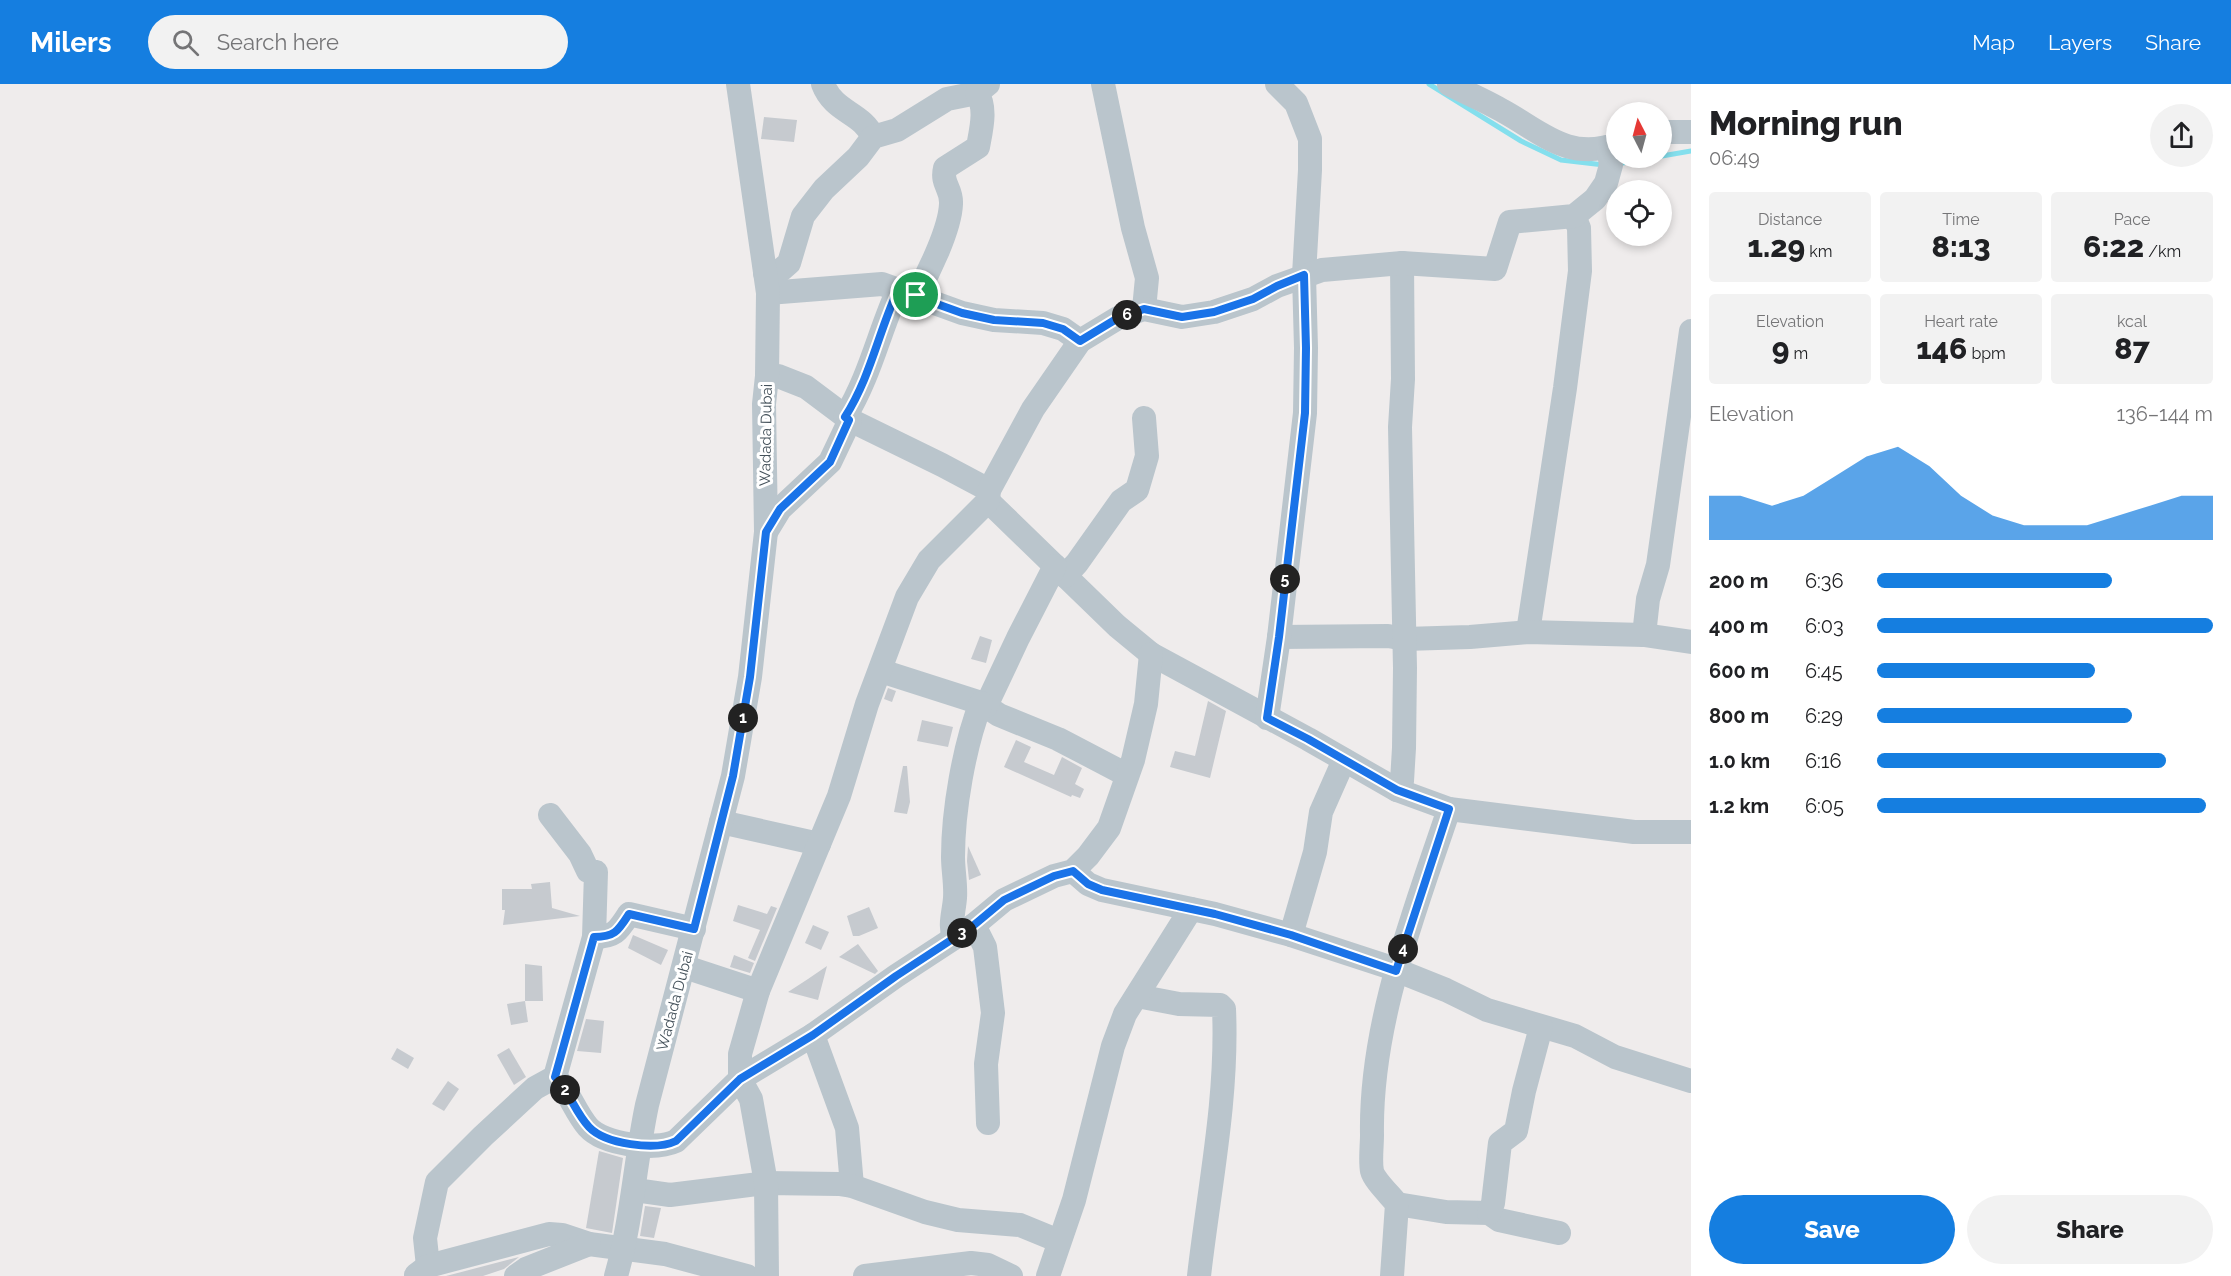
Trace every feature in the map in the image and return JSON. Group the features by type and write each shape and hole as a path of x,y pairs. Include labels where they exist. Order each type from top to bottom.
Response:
{"street":[{"name":"Wadada Dubai","path":"616,1276 635,1190 639,1145 647,1105 685,967 733,776 750,677 766,532 764,416 767,376 767,283 738,84"},
{"path":"823,84 828,95 845,112 863,122 873,137"},
{"path":"1103,84 1132,228 1147,278 1144,309"},
{"path":"1267,718 1279,637 1305,413 1304,275 1310,140 1296,103 1277,84"},
{"path":"1449,84 1502,110 1554,142 1584,151 1606,147"},
{"path":"766,532 780,509 830,462 875,354 886,318 907,293 949,221 951,197 943,177 945,168 978,147 983,112 982,88 947,99 897,130 873,137 858,157 824,189 803,216 789,263 767,283"},
{"path":"1672,132 1691,132"},
{"path":"767,1276 766,1183 751,1099 740,1079 740,1054 758,991 839,796 867,704 907,597 929,560 989,496 1033,409 1080,341 1118,318 1144,309 1182,317 1214,312 1253,299 1277,286 1322,270 1402,263 1495,269 1510,222 1574,216 1595,199 1606,183 1610,168"},
{"path":"1528,632 1565,388 1580,271 1579,228 1574,216"},
{"path":"1397,790 1402,781 1404,748 1405,639 1400,427 1403,379 1402,263"},
{"path":"767,283 882,285 962,313 994,320 1043,323 1063,329 1080,341"},
{"path":"1644,635 1648,599 1658,565 1691,331"},
{"path":"767,376 778,376 807,387 847,418 942,465 989,496 1060,571 1117,626 1151,654 1397,790 1449,809 1634,832 1691,832"},
{"path":"954,938 951,929 956,897 953,857 958,793 970,739 984,705 1018,638 1060,571 1077,563 1121,501 1137,490 1147,456 1144,418"},
{"path":"1279,637 1388,636 1405,639 1528,632 1644,635 1691,642"},
{"path":"555,1077 589,1128 604,1138 639,1145 666,1146 676,1141 740,1079 813,1035 974,925 1004,900 1054,876 1073,871 1088,856 1109,828 1133,760 1146,704 1151,654"},
{"path":"881,670 984,705 999,715 1058,739 1127,775"},
{"path":"1291,935 1315,852 1321,812 1344,760"},
{"path":"1449,809 1396,971 1382,1036 1372,1117 1372,1173 1397,1204 1446,1212 1489,1214 1499,1220 1559,1233"},
{"path":"550,815 580,854 588,871 596,872 594,937 555,1077 535,1088 437,1182 424,1238 422,1271 549,1234 562,1235 589,1244 665,1254 747,1276"},
{"path":"721,822 819,844"},
{"path":"1073,871 1088,884 1102,890 1191,909 1291,935 1446,990 1487,1010 1575,1036 1616,1058 1691,1081"},
{"path":"1048,1276 1074,1200 1113,1046 1125,1014 1191,909"},
{"path":"594,937 608,937 615,933 629,914 694,929"},
{"path":"974,925 985,947 993,1013 986,1064 988,1123"},
{"path":"685,967 758,991"},
{"path":"1137,996 1179,1004 1221,1005 1224,1009 1224,1067 1218,1136 1199,1276"},
{"path":"1489,1214 1500,1143 1516,1131 1541,1026"},
{"path":"813,1035 847,1128 852,1186"},
{"path":"635,1190 670,1195 766,1183 852,1186 924,1212 958,1220 1020,1225 1059,1241"},
{"path":"1392,1276 1397,1204"},
{"path":"516,1276 526,1269 589,1244"},
{"path":"865,1276 970,1263 988,1265 1011,1276"}],"building":[{"path":"764,117 797,120 794,142 761,139"},
{"path":"980,636 992,640 986,663 971,659"},
{"path":"888,688 896,691 892,702 884,699"},
{"path":"1208,701 1226,711 1210,778 1170,767 1175,751 1195,756"},
{"path":"922,720 953,727 948,747 917,741"},
{"path":"1016,740 1031,747 1024,762 1054,775 1062,757 1082,768 1075,784 1084,789 1080,798 1072,795 1071,797 1004,767"},
{"path":"903,766 907,766 910,802 907,814 894,812"},
{"path":"968,846 981,875 969,880 967,861"},
{"path":"550,882 552,908 580,916 503,925 505,910 502,910 502,889 532,889 531,884"},
{"path":"738,905 767,914 771,906 777,908 755,961 748,958 760,930 733,921"},
{"path":"869,907 878,928 859,936 853,936 847,916"},
{"path":"813,925 829,932 821,950 805,943"},
{"path":"633,935 668,950 661,965 628,948"},
{"path":"858,944 878,971 875,974 839,957"},
{"path":"734,955 754,963 750,973 730,967"},
{"path":"525,964 542,966 543,1001 525,1001"},
{"path":"827,966 818,1000 788,992 808,979"},
{"path":"525,1001 528,1022 511,1025 507,1004"},
{"path":"586,1019 604,1021 601,1053 577,1051"},
{"path":"397,1048 414,1058 408,1069 391,1059"},
{"path":"509,1048 526,1077 514,1085 497,1055"},
{"path":"448,1081 459,1089 444,1111 432,1104"},
{"path":"599,1151 623,1158 612,1233 586,1228"},
{"path":"645,1206 661,1208 654,1238 640,1236"},
{"path":"519,1257 504,1269 483,1276 446,1276"}],"waterway":[{"path":"1429,84 1521,141 1561,160 1604,165"},
{"path":"1672,154 1691,151"}],"route":[{"path":"1304,275 1305,413 1279,637 1267,718 1397,790 1449,809 1396,971 1291,935 1215,914 1102,890 1088,884 1073,871 1054,876 1004,900 974,925 896,976 813,1035 740,1079 676,1141 666,1146 655,1146 604,1138 589,1128 555,1077 594,937 608,937 615,933 629,914 694,929 733,776 750,677 766,532 780,509 830,462 849,420 845,417 864,381 898,290 916,295 962,313 994,320 1043,323 1063,329 1080,341 1118,318 1144,309 1182,317 1214,312 1253,299 1304,275"}]}
